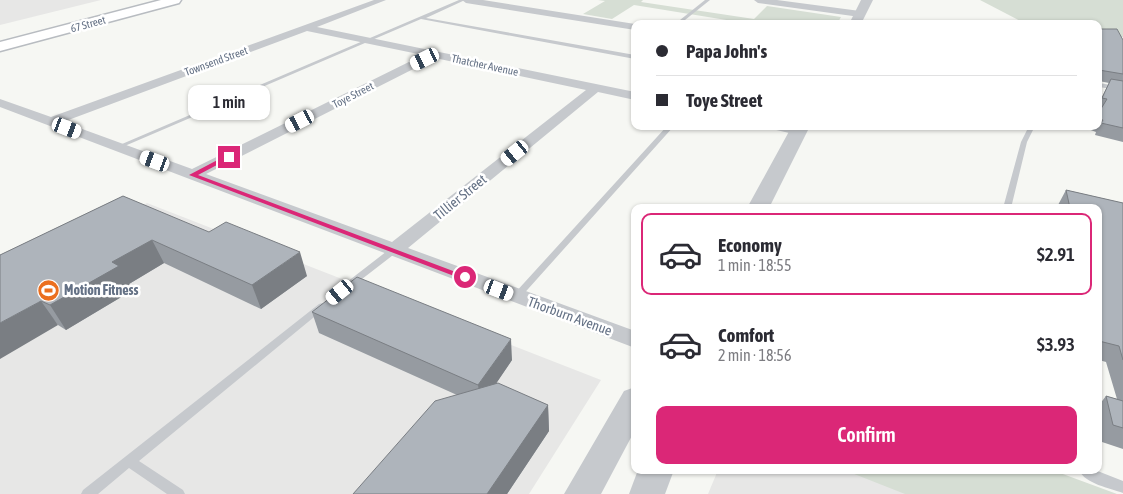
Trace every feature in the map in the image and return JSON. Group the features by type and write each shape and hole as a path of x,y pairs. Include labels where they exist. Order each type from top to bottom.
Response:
{"main road":[{"name":"67 Street","path":"0,36 137,0"},
{"path":"130,12 171,0"},
{"name":"67 Street","path":"0,47 175,0"},
{"path":"74,17 88,10"}],"street":[{"name":"Townsend Street","path":"50,122 382,0"},
{"path":"464,0 631,26"},
{"path":"758,0 857,19 867,0"},
{"name":"Thatcher Avenue","path":"306,28 631,95"},
{"name":"Toye Street","path":"192,175 434,54"},
{"name":"Tillier Street","path":"394,250 596,88"},
{"name":"Thorburn Avenue","path":"0,103 631,339"},
{"path":"760,204 799,130"},
{"path":"582,494 631,407"},
{"path":"647,494 654,474"}],"lane":[{"path":"118,147 464,0"},
{"path":"683,20 708,0"},
{"path":"421,18 631,56"},
{"path":"1102,85 1123,88"},
{"path":"516,296 667,130"},
{"path":"1008,204 1024,142 1030,130"},
{"path":"88,494 394,250"},
{"path":"129,462 178,494"},
{"path":"1090,474 1123,487"}],"shaded area":[{"path":"0,0 101,0 0,25"},
{"path":"598,0 643,0 641,2 754,19 767,6 841,17 839,20 726,20 634,5 612,19 583,14 605,1"},
{"path":"980,0 1123,0 1123,37 1102,35 1102,20 1018,20"},
{"path":"147,203 601,380 529,494 0,494 0,280"},
{"path":"716,474 860,474 913,494 708,494"},
{"path":"854,474 1063,474 1117,494 905,494"}],"building":[{"path":"1102,29 1117,29 1123,40 1123,74 1102,70"},
{"path":"1111,79 1123,81 1123,128 1102,123 1102,107 1107,99 1102,98"},
{"path":"1066,190 1123,203 1123,360 1119,346 1102,342 1102,204 1069,204"},
{"path":"123,196 209,232 226,222 300,252 252,285 152,240 112,262 119,266 50,305 41,301 0,323 0,255"},
{"path":"357,277 511,339 478,385 312,312"},
{"path":"498,383 548,405 487,494 353,494 435,401"},
{"path":"1106,396 1123,401 1123,428 1113,425"}],"place":[{"name":"Motion Fitness","path":"48,290"}],"route":[{"path":"229,157 192,175 465,277"}]}
